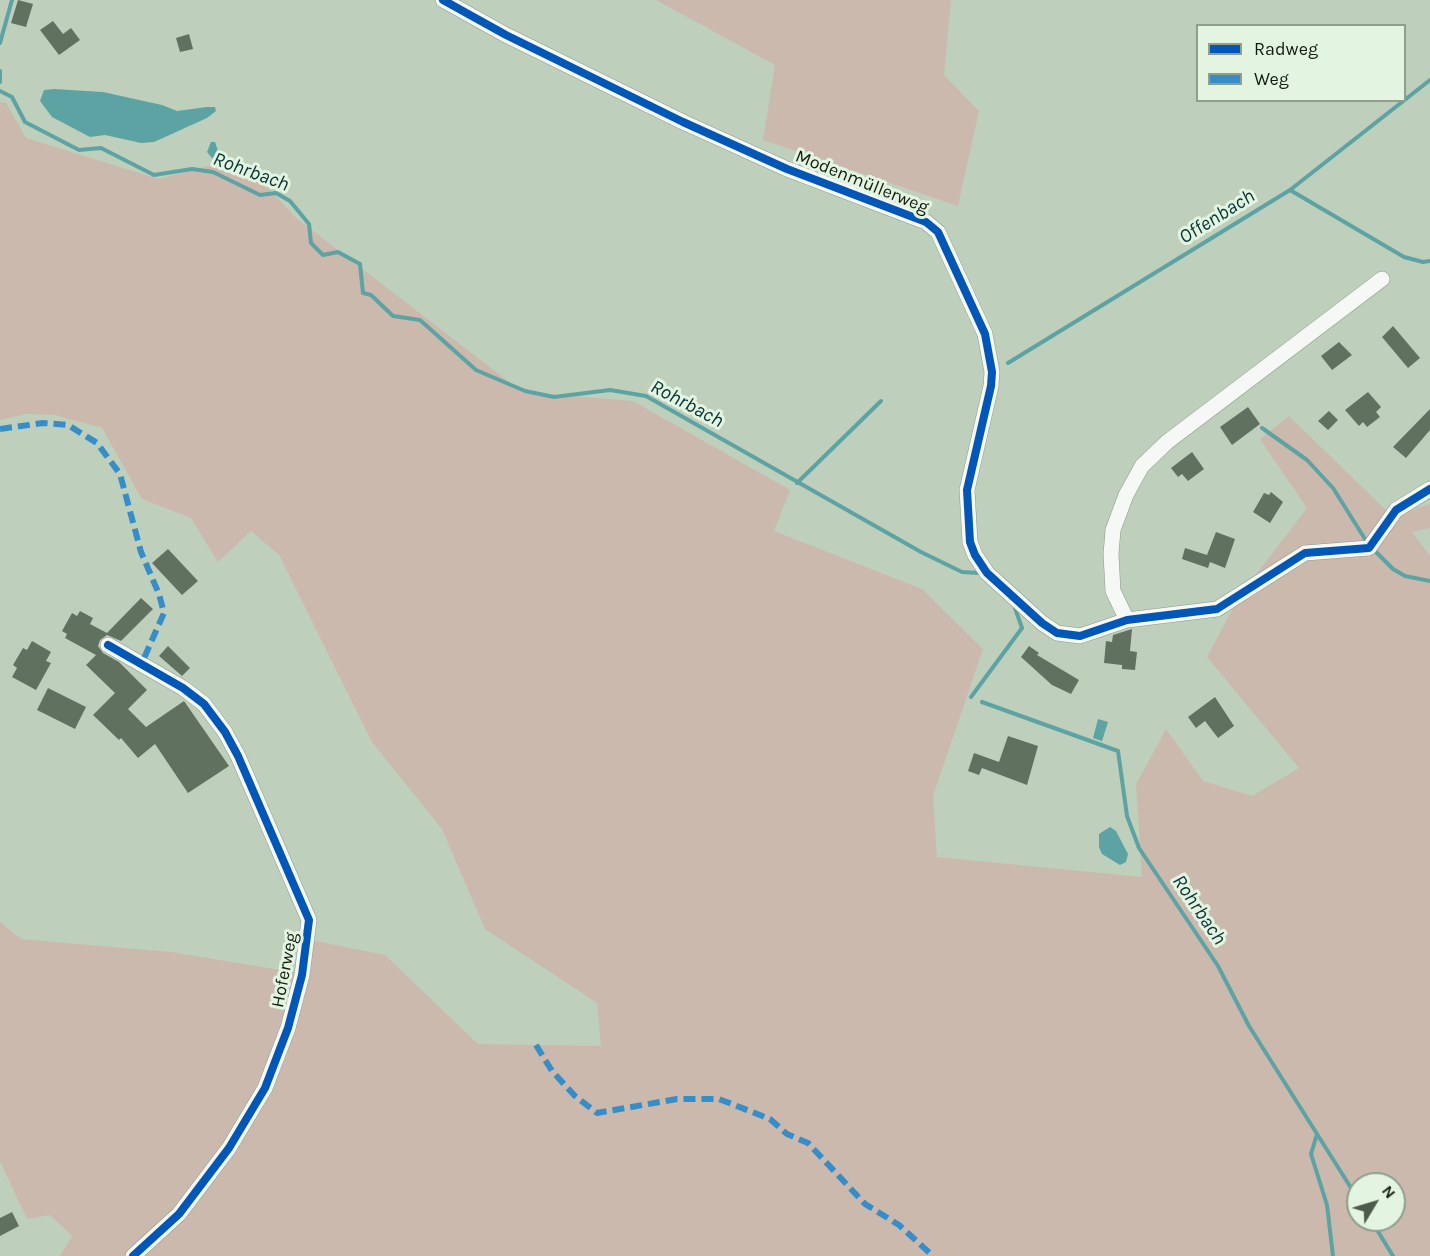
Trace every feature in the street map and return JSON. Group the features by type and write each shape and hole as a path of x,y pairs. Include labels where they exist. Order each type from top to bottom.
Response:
{"street":[{"name":"Modenmüllerweg","path":"443,0 682,122 787,169 926,222 939,232 985,334 992,372 991,386 968,490 967,526 975,555 987,573 1010,596 1057,633 1080,636 1127,620 1217,609 1305,553 1370,548 1396,510 1430,489"},
{"path":"1127,620 1113,591 1111,554 1113,530 1126,495 1142,466 1153,453 1183,429 1382,279"},
{"name":"Hoferweg","path":"108,645 183,688 204,704 225,732 238,756 309,920 302,975 288,1028 265,1088 229,1148 179,1214 133,1256"}],"shaded area":[{"path":"656,0 951,0 944,75 979,111 958,206 763,140 775,65"},
{"path":"0,102 6,103 26,138 159,179 212,165 232,174 252,171 295,217 522,392 633,401 790,490 774,531 922,589 983,649 933,796 937,857 1142,877 1136,784 1166,729 1203,781 1252,796 1299,768 1207,657 1239,597 1307,508 1260,439 1289,416 1392,516 1430,504 1430,528 1412,532 1430,556 1430,1256 138,1256 267,1088 311,940 385,955 478,1044 601,1046 597,1003 485,929 442,829 372,742 279,555 251,531 218,562 191,518 142,499 102,428 55,415 26,414 0,420"},
{"path":"0,922 21,939 171,952 299,973 262,1088 177,1213 130,1256 60,1256 72,1236 50,1215 27,1219 0,1161"}],"water":[{"path":"44,90 103,92 162,105 177,111 215,107 216,111 207,118 154,142 141,143 105,135 90,137 52,117 40,101"},
{"path":"211,142 215,142 219,154 229,161 231,166 218,164 211,157 207,152"},
{"path":"1098,719 1108,722 1102,741 1093,738"},
{"path":"1110,827 1116,831 1128,854 1126,862 1120,865 1102,854 1099,847 1099,834"}],"building":[{"path":"18,0 33,4 26,27 11,23"},
{"path":"53,21 63,34 71,28 80,40 59,55 40,30"},
{"path":"189,34 193,49 180,52 176,38"},
{"path":"1393,326 1420,358 1408,368 1382,337"},
{"path":"1339,342 1352,355 1332,370 1321,356"},
{"path":"1368,392 1381,407 1376,412 1380,417 1367,427 1363,422 1359,426 1345,410"},
{"path":"1248,407 1260,424 1232,445 1220,427"},
{"path":"1430,409 1430,430 1406,458 1393,447"},
{"path":"1329,411 1338,420 1328,430 1318,421"},
{"path":"1192,452 1204,469 1188,481 1182,474 1178,477 1171,468"},
{"path":"1271,492 1283,502 1270,523 1253,512 1264,493 1269,495"},
{"path":"1216,532 1235,539 1225,568 1210,562 1208,568 1182,559 1185,548 1207,555"},
{"path":"168,549 198,581 182,595 152,563"},
{"path":"141,598 153,609 121,641 107,635 100,640 98,646 103,653 119,662 147,690 128,709 146,727 184,701 229,766 188,793 155,744 138,758 121,738 119,740 93,715 115,693 86,665 96,655 65,638 67,634 62,631 72,613 77,616 80,611 93,618 90,624 107,633"},
{"path":"1132,629 1130,651 1137,652 1135,670 1122,669 1122,665 1104,663 1106,641 1112,642 1113,635"},
{"path":"32,641 51,652 46,661 51,663 36,690 12,677 17,668 13,665 23,648 27,650"},
{"path":"168,646 190,668 182,676 159,656"},
{"path":"1029,646 1039,653 1037,655 1079,680 1071,694 1052,685 1021,657"},
{"path":"48,688 86,707 75,729 37,710"},
{"path":"1215,697 1234,726 1218,738 1205,721 1196,728 1188,717"},
{"path":"1008,736 1038,746 1027,785 982,768 979,775 968,771 974,753 999,762"},
{"path":"12,1212 19,1226 0,1236 0,1218"}],"waterway":[{"path":"0,43 12,0"},
{"path":"0,71 0,82"},
{"name":"Offenbach","path":"1406,99 1430,80"},
{"name":"Rohrbach","path":"0,91 12,97 25,122 79,150 101,148 154,175 192,169 213,172 260,195 276,193 290,201 309,224 311,243 323,255 338,252 360,264 363,293 371,295 393,316 420,320 476,370 525,391 554,397 610,390 646,396 921,552 962,572 979,573"},
{"name":"Offenbach","path":"1008,363 1290,190 1402,102"},
{"path":"1290,190 1404,257 1423,262 1430,261"},
{"name":"Offenbach","path":"797,483 881,401"},
{"path":"1262,428 1307,460 1333,488 1365,539"},
{"path":"1374,550 1393,569 1405,576 1430,581"},
{"name":"Rohrbach","path":"971,697 1022,628 1015,608"},
{"name":"Rohrbach","path":"982,702 1118,751 1127,816 1139,848 1218,966 1249,1026 1346,1180"},
{"path":"1317,1134 1311,1154 1327,1205 1333,1256"},
{"name":"Rohrbach","path":"1378,1232 1393,1256"}],"marked path":[{"path":"0,429 43,423 68,425 97,443 120,474 141,552 159,594 164,613 141,665"},
{"path":"536,1045 552,1071 575,1096 597,1113 677,1099 719,1099 770,1119 787,1134 808,1143 865,1204 899,1225 933,1256"}],"cycle path":[{"path":"443,0 506,35 683,122 787,169 926,222 938,232 985,334 992,372 991,386 967,490 970,542 975,555 987,573 1042,623 1057,633 1080,636 1127,620 1217,609 1305,553 1369,548 1396,510 1430,489"},
{"path":"108,645 183,688 204,704 225,732 238,756 309,920 302,975 288,1028 265,1088 229,1148 179,1214 133,1256"}]}
